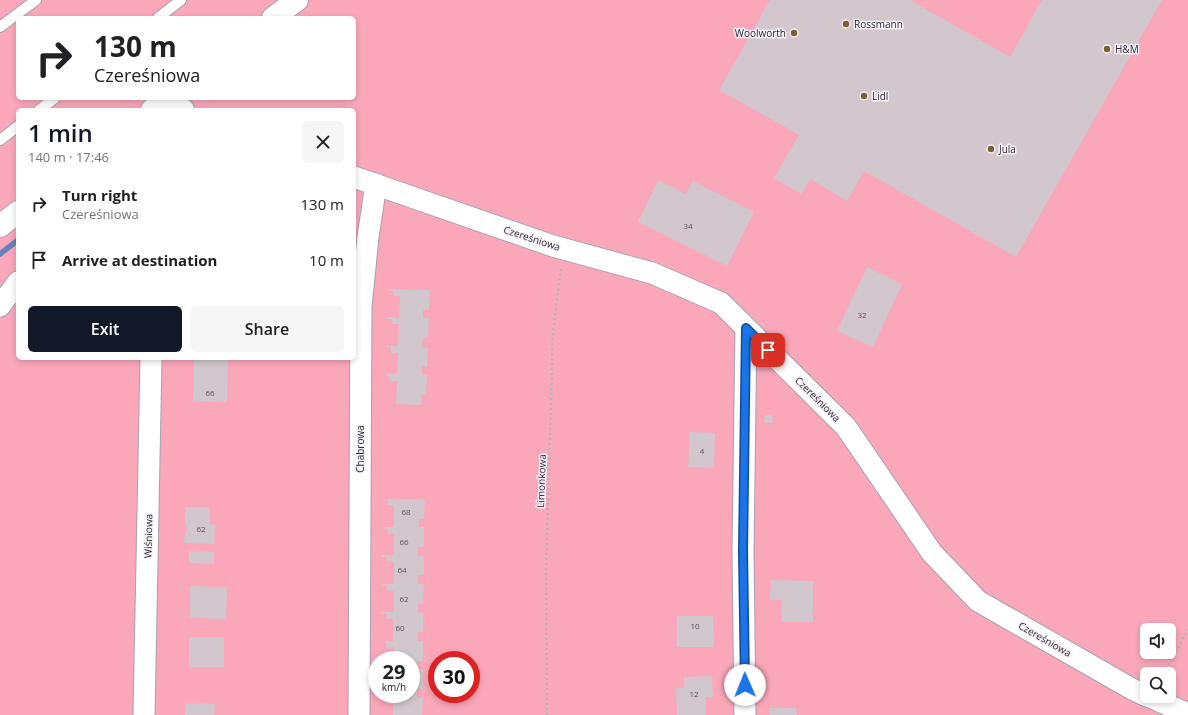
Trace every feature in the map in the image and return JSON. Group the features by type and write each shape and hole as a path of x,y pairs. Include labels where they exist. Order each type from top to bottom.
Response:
{"highway":[{"path":"276,16 297,0"},
{"path":"154,108 164,100"},
{"path":"0,226 16,214"}],"street":[{"path":"170,100 181,108"},
{"name":"Czereśniowa","path":"356,178 422,202 564,249 652,273 721,303 846,427 932,553 978,601 1140,692"},
{"name":"Chabrowa","path":"359,715 361,307 368,237 376,184"},
{"path":"0,306 16,285"},
{"path":"745,715 743,551 746,328"},
{"name":"Wiśniowa","path":"144,715 151,360"},
{"name":"Czereśniowa","path":"1164,703 1188,714"}],"lane":[{"path":"0,27 36,0"},
{"path":"161,16 181,0"},
{"path":"42,108 52,100"},
{"path":"0,140 16,128"}],"path":[{"name":"Limonkowa","path":"547,715 546,571 553,333 564,249"},
{"path":"1166,667 1188,630"}],"shaded area":[{"path":"0,0 1188,0 1188,715 0,715"}],"building":[{"path":"770,0 910,0 1010,57 1042,0 1162,0 1016,257 864,171 847,201 810,179 801,194 774,178 799,135 719,90"},
{"path":"658,180 686,194 693,181 754,212 727,266 638,222"},
{"path":"867,267 902,284 873,347 837,331"},
{"path":"388,289 430,290 429,310 423,310 423,318 429,318 428,338 423,338 422,347 428,348 427,367 422,366 422,375 427,375 426,395 421,395 421,405 396,404 397,381 390,381 390,376 386,376 385,374 397,374 398,353 391,353 391,347 386,347 398,346 399,324 392,324 392,319 387,319 387,317 399,318 400,296 393,296 393,291"},
{"path":"194,360 228,360 227,402 193,401"},
{"path":"765,415 773,415 772,423 764,423"},
{"path":"690,432 715,433 714,468 688,467"},
{"path":"388,499 425,499 424,519 419,519 419,527 424,527 424,547 418,547 418,556 424,556 424,575 418,575 418,584 424,584 423,604 418,604 418,612 423,613 423,632 418,632 418,641 423,641 423,661 420,661 420,651 393,651 393,647 386,648 386,642 382,642 393,641 393,619 387,619 387,614 382,614 382,612 394,612 394,591 387,591 387,586 382,585 394,584 394,562 387,562 387,557 382,557 382,555 394,555 394,534 388,534 387,529 383,529 383,527 394,527 394,505 388,505"},
{"path":"185,507 210,507 210,524 215,525 214,544 184,543 185,531 187,531 187,525 185,525"},
{"path":"189,551 214,552 214,564 189,563"},
{"path":"771,580 813,581 813,622 781,622 782,600 770,600"},
{"path":"190,586 227,587 226,619 190,618"},
{"path":"677,616 713,616 714,647 677,647"},
{"path":"189,637 224,637 224,667 189,667"},
{"path":"420,669 423,669 423,689 420,689"},
{"path":"712,676 713,697 706,697 706,715 677,715 676,688 684,688 684,677"},
{"path":"420,698 423,698 422,715 393,715 393,704 386,704 420,703"},
{"path":"186,703 215,704 214,715 185,715"},
{"path":"769,708 796,708 797,715 770,715"}],"waterway":[{"path":"0,254 16,242"}],"place":[{"name":"Rossmann","path":"846,24"},
{"name":"Woolworth","path":"794,33"},
{"name":"H&M","path":"1107,49"},
{"name":"Lidl","path":"864,96"},
{"name":"Jula","path":"991,149"}],"route":[{"path":"745,685 743,551 746,328 768,350"}]}
